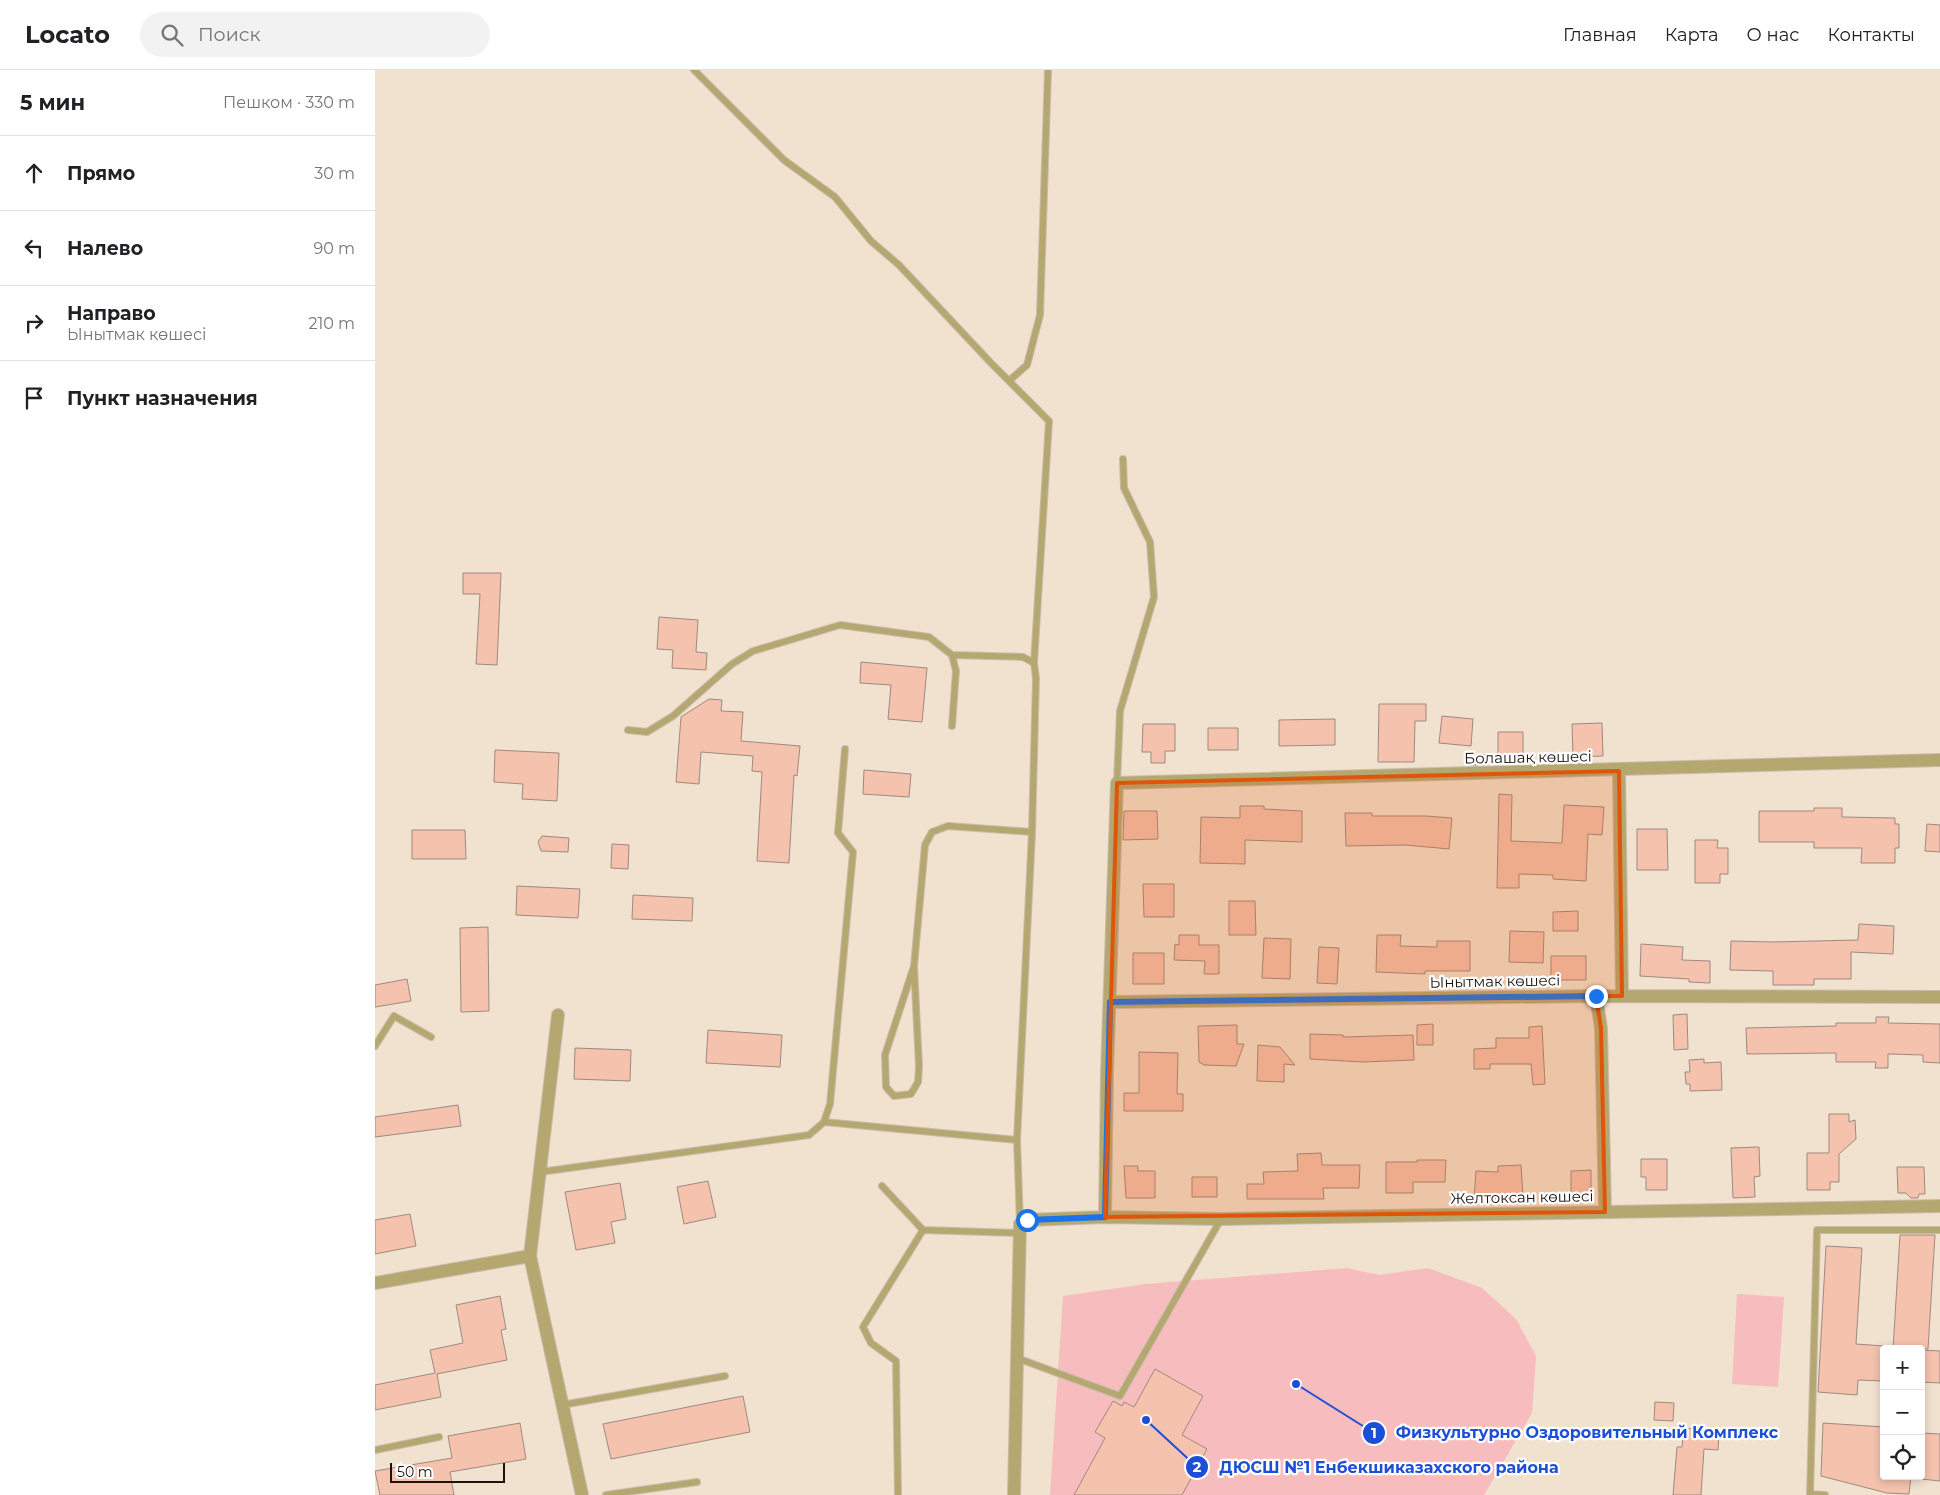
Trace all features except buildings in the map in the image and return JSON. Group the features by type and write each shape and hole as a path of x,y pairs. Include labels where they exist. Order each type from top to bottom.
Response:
{"street":[{"name":"Болашақ көшесі","path":"1117,784 1619,771 1940,760"},
{"path":"1619,771 1622,996"},
{"path":"1105,1217 1117,784"},
{"path":"1596,996 1601,1028 1605,1212"},
{"name":"Ынытмак көшесі","path":"1110,1002 1596,996 1940,997"},
{"path":"558,1016 530,1256 582,1495"},
{"name":"Желтоксан көшесі","path":"1020,1228 1033,1218 1221,1219 1940,1206"},
{"path":"1013,1495 1020,1228"},
{"path":"375,1283 530,1256"}],"lane":[{"path":"694,70 784,160 835,197 871,241 899,265 991,364 1010,380 1049,420 1034,664 1037,678 1032,832 1017,1140 1020,1228 923,1230 882,1186"},
{"path":"1010,380 1027,365 1040,315 1048,70"},
{"path":"1117,784 1120,711 1154,598 1150,542 1124,488 1123,459"},
{"path":"628,730 647,732 673,716 732,664 753,651 840,625 929,637 952,655 1023,657 1034,664"},
{"path":"952,655 956,672 952,726"},
{"path":"540,1172 809,1135 824,1122 830,1104 853,852 838,833 845,749"},
{"path":"914,966 885,1056 886,1086 894,1096 911,1094 918,1082 919,1044 914,966 925,845 932,832 948,826 1032,832"},
{"path":"375,1046 394,1016 431,1037"},
{"path":"824,1122 1017,1140"},
{"path":"1017,1358 1119,1396 1221,1219"},
{"path":"898,1495 896,1361 871,1343 863,1327 923,1230"},
{"path":"1825,1495 1810,1495 1817,1230 1940,1230"},
{"path":"562,1405 725,1376"},
{"path":"375,1450 439,1437"},
{"path":"606,1495 697,1482"}],"highlighted area":[{"path":"1619,771 1622,996 1596,996 1601,1028 1605,1212 1105,1217 1117,783"}],"shaded area":[{"path":"1347,1268 1379,1275 1428,1268 1482,1288 1516,1319 1536,1356 1532,1413 1484,1495 1050,1495 1063,1296 1146,1284"},
{"path":"1737,1294 1784,1297 1778,1387 1732,1384"}],"place":[{"name":"Физкультурно Оздоровительный Комплекс","path":"1296,1384"},
{"name":"ДЮСШ №1 Енбекшиказахского района","path":"1146,1420"}],"route":[{"path":"1027,1220 1033,1218 1105,1217 1110,1002 1596,996"}]}
